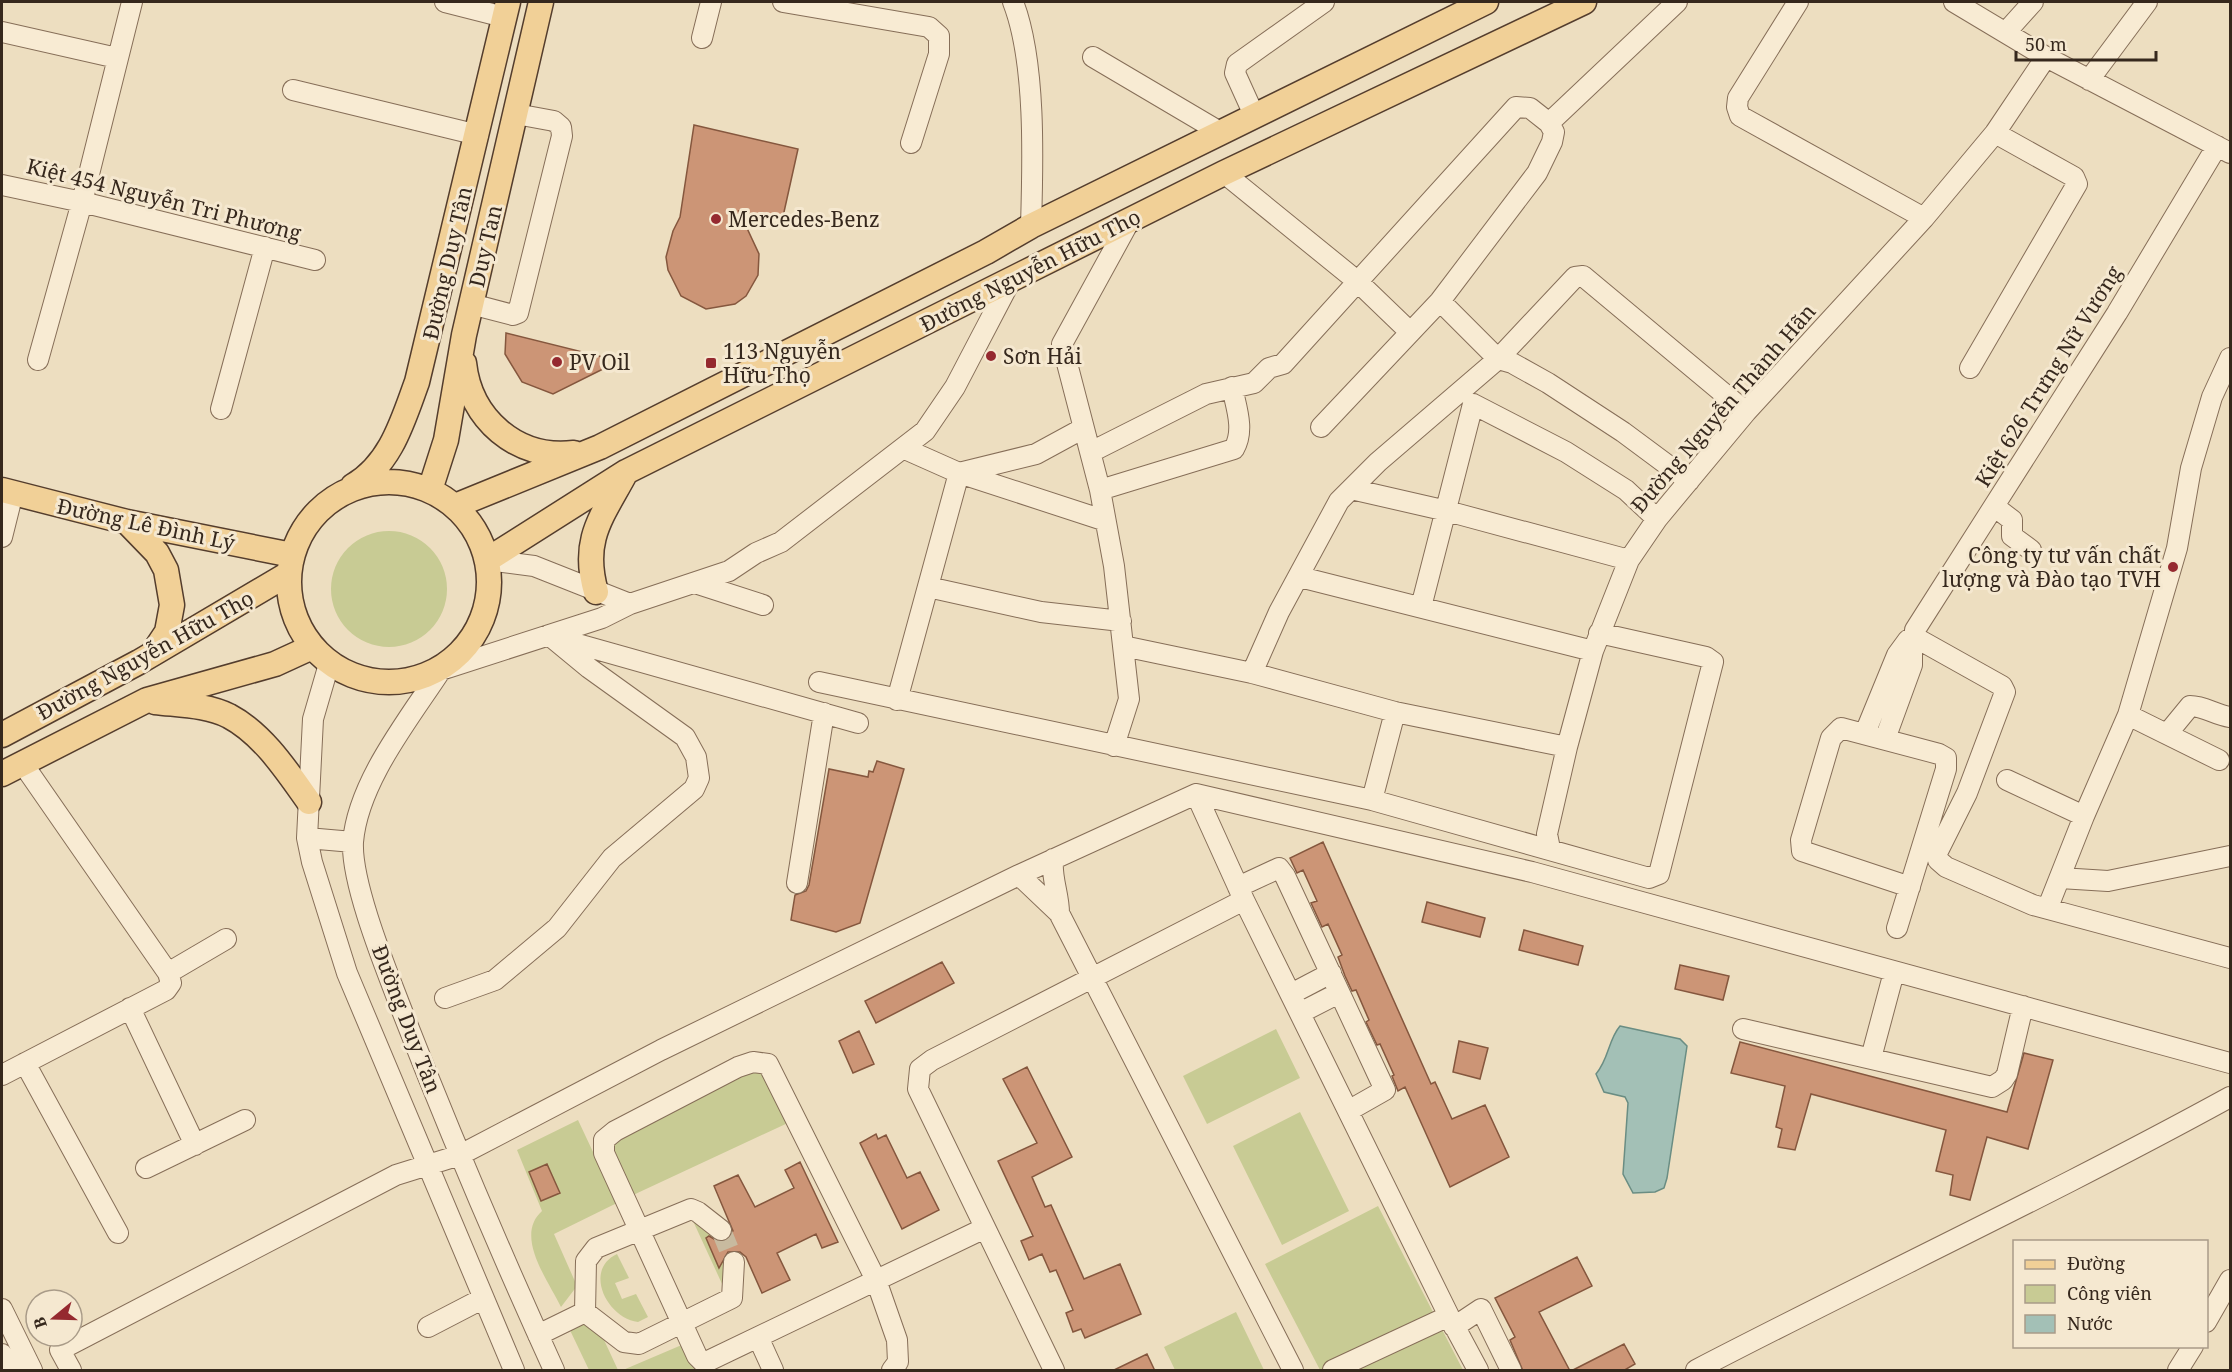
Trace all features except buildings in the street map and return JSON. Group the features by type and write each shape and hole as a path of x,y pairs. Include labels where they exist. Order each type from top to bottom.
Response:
{"main road":[{"name":"Duy Tan","path":"430,490 446,440 464,335 541,2"},
{"name":"Đường Nguyễn Hữu Thọ","path":"455,506 600,447 986,252 1030,226 1486,2"},
{"name":"Đường Nguyễn Hữu Thọ","path":"487,560 626,472 1130,220 1584,2"},
{"name":"Đường Duy Tân","path":"336,496 360,482 383,459 402,422 426,350 506,9"},
{"path":"464,335 466,380 471,396 485,417 503,435 532,450 548,453 583,452 600,447"},
{"path":"596,592 589,568 591,543 626,472"},
{"path":"382,481 406,483 430,490 455,506 471,524 487,560 489,584 486,608 478,631 462,652 441,670 419,679 396,683 372,682 350,676 321,656 298,625 290,600 290,564 301,532 316,512 336,496 358,486 382,481"},
{"name":"Đường Lê Đình Lý","path":"7,492 290,564"},
{"path":"127,522 157,553 166,570 172,605 167,632 152,654"},
{"name":"Đường Nguyễn Hữu Thọ","path":"2,735 152,654 290,564"},
{"name":"Đường Nguyễn Hữu Thọ","path":"2,774 147,700 275,664 321,656"},
{"path":"147,700 204,708 230,717 261,740 309,801"}],"street":[{"path":"38,360 82,202 132,2"},
{"path":"445,2 506,9"},
{"path":"702,38 711,2"},
{"path":"783,2 929,27 939,36 939,54 911,143"},
{"path":"1013,2 1018,15 1029,87 1032,173 1030,226"},
{"path":"1254,116 1235,73 1237,64 1323,2"},
{"path":"1549,123 1677,2"},
{"path":"1798,2 1738,98 1737,107 1740,116 1924,218"},
{"path":"1954,2 2046,57 2225,146"},
{"path":"2006,32 2033,2"},
{"path":"2090,80 2147,2"},
{"path":"2,32 117,58"},
{"path":"1093,57 1220,132"},
{"name":"Đường Nguyễn Thành Hãn","path":"1550,849 1547,834 1567,747 1593,651 1629,560 1657,519 1746,412 1924,218 1995,133 2046,57"},
{"path":"293,90 478,135"},
{"path":"1091,452 1206,394 1254,383 1269,368 1283,364 1516,107 1530,108 1549,123 1554,132 1552,142 1537,173 1440,301 1321,427"},
{"path":"471,304 513,315 518,313 559,147 561,127 554,121 516,114"},
{"path":"1970,368 2077,184 2074,177 1995,133"},
{"name":"Kiệt 626 Trưng Nữ Vương","path":"1866,733 1897,655 1913,638 2225,146"},
{"path":"1224,174 1357,281 1410,332"},
{"name":"Kiệt 454 Nguyễn Tri Phương","path":"2,185 82,202 315,260"},
{"path":"1114,746 1129,699 1114,566 1103,520 1100,490 1091,452 1082,429 1062,344 1130,220"},
{"path":"221,410 265,247"},
{"path":"1252,674 1279,612 1300,577 1339,501 1378,462 1498,360 1575,277 1583,276 1746,412"},
{"path":"441,670 602,618 630,604 729,571 756,553 781,542 905,449 925,431 955,387 1012,278"},
{"path":"1440,301 1498,360 1512,363 1548,383 1623,432 1689,482"},
{"path":"2048,907 2128,714 2156,627 2177,548 2191,468 2212,396 2230,358"},
{"path":"1100,490 1234,449 1240,439 1240,428 1233,387"},
{"path":"1421,607 1473,404 1596,471 1626,490 1657,519"},
{"path":"959,473 1036,454 1082,429"},
{"path":"905,449 959,473 1103,520"},
{"path":"897,700 959,473"},
{"path":"1351,489 1447,511 1629,560"},
{"path":"2,537 7,492"},
{"path":"1995,507 2012,520 2012,536 2031,550"},
{"path":"487,560 534,567 630,604"},
{"path":"1300,577 1593,651"},
{"path":"695,583 763,605"},
{"path":"928,587 1041,612 1121,621"},
{"path":"819,682 1372,800 1649,878 1659,874 1713,662 1706,657 1599,633"},
{"path":"549,635 858,723"},
{"path":"445,998 495,980 557,928 612,858 694,789 699,778 696,757 685,737 589,668 549,635"},
{"path":"1885,739 1912,665 1913,638 2002,686 2005,692 1967,793 1937,853 1938,860 1946,867 2033,905 2048,907 2230,958"},
{"path":"1123,645 1252,674 1395,712 1567,747"},
{"name":"Đường Duy Tân","path":"321,656 314,719 308,838 329,923 426,1167 514,1371"},
{"name":"Đường Duy Tân","path":"441,670 362,800 354,842 360,885 376,939 460,1155 554,1371"},
{"path":"2167,734 2190,706 2205,707 2217,715 2230,717"},
{"path":"1372,800 1395,712"},
{"path":"797,883 824,713"},
{"path":"2128,714 2219,760"},
{"path":"1897,928 1911,887 1946,769 1946,758 1866,733 1841,728 1835,731 1800,846 1802,851 1911,887"},
{"path":"2,1075 166,990 171,983 168,974 23,764"},
{"path":"2007,780 2084,816"},
{"path":"1196,794 1241,893 1451,1322 1476,1367 1501,1351"},
{"path":"71,1371 60,1350 396,1175 460,1155 661,1050 1019,875 1196,794 1532,872 2230,1063"},
{"path":"308,838 354,842"},
{"path":"2060,878 2108,881 2230,856"},
{"path":"1053,859 1052,869 1059,895 1059,913"},
{"path":"1054,1371 918,1089 920,1070 932,1060 1092,978 1241,893 1279,868 1385,1090 1348,1111"},
{"path":"1019,875 1059,913 1293,1371"},
{"path":"168,974 226,939"},
{"path":"1871,1058 1894,972"},
{"path":"1291,994 1331,973"},
{"path":"1300,1013 1339,993"},
{"path":"1743,1029 1992,1087 2003,1080 2007,1074 2023,1006"},
{"path":"130,1008 195,1145"},
{"path":"892,1371 898,1362 897,1340 876,1280 768,1064 753,1062 738,1067 615,1131 604,1140 604,1153 697,1356 704,1363 759,1337 876,1280 985,1228"},
{"path":"26,1063 118,1233"},
{"path":"1696,1371 1893,1273 1932,1250 2161,1135 2230,1097"},
{"path":"146,1168 245,1120"},
{"path":"585,1312 586,1261 596,1248 690,1209 698,1212 721,1230"},
{"path":"585,1312 624,1342 639,1344 732,1298 735,1262"},
{"path":"2208,1318 2230,1280"},
{"path":"428,1327 483,1299"},
{"path":"2,1309 32,1371"},
{"path":"1333,1371 1481,1310 1510,1370"},
{"path":"538,1335 585,1312"},
{"path":"759,1337 773,1371"},
{"path":"2178,1371 2192,1348"},
{"path":"2,1354 10,1371"}],"green space":[{"path":"389,531 411,536 430,548 442,567 447,589 442,611 430,630 411,642 389,647 367,642 348,630 336,611 331,589 336,567 348,548 367,536"},
{"path":"1276,1029 1300,1078 1207,1124 1183,1076"},
{"path":"762,1070 790,1122 631,1196 612,1151 617,1138 747,1072"},
{"path":"1300,1112 1349,1211 1282,1245 1233,1146"},
{"path":"578,1120 617,1203 554,1234 577,1286 561,1307 542,1271 532,1245 531,1233 534,1221 542,1211 517,1150"},
{"path":"1378,1206 1463,1370 1320,1370 1265,1264"},
{"path":"693,1221 709,1231 720,1248 725,1268 723,1286"},
{"path":"617,1254 629,1278 615,1283 622,1299 636,1294 648,1317 638,1322 627,1319 617,1312 603,1292 602,1271 607,1261"},
{"path":"1236,1312 1264,1370 1175,1370 1164,1347"},
{"path":"582,1322 598,1327 618,1370 589,1370 568,1326"},
{"path":"684,1344 696,1370 623,1370"}],"water":[{"path":"1620,1026 1680,1039 1687,1046 1667,1178 1664,1188 1655,1192 1633,1193 1623,1174 1628,1103 1625,1097 1604,1092 1596,1074"}],"tunnel":[{"path":"721,1230 734,1262"}],"place":[{"name":"Mercedes-Benz","path":"716,219"},
{"name":"Sơn Hải","path":"991,356"},
{"name":"PV Oil","path":"557,362"},
{"name":"113 Nguyễn Hữu Thọ","path":"711,363"},
{"name":"Công ty tư vấn chất lượng và Đào tạo TVH","path":"2173,567"}]}
